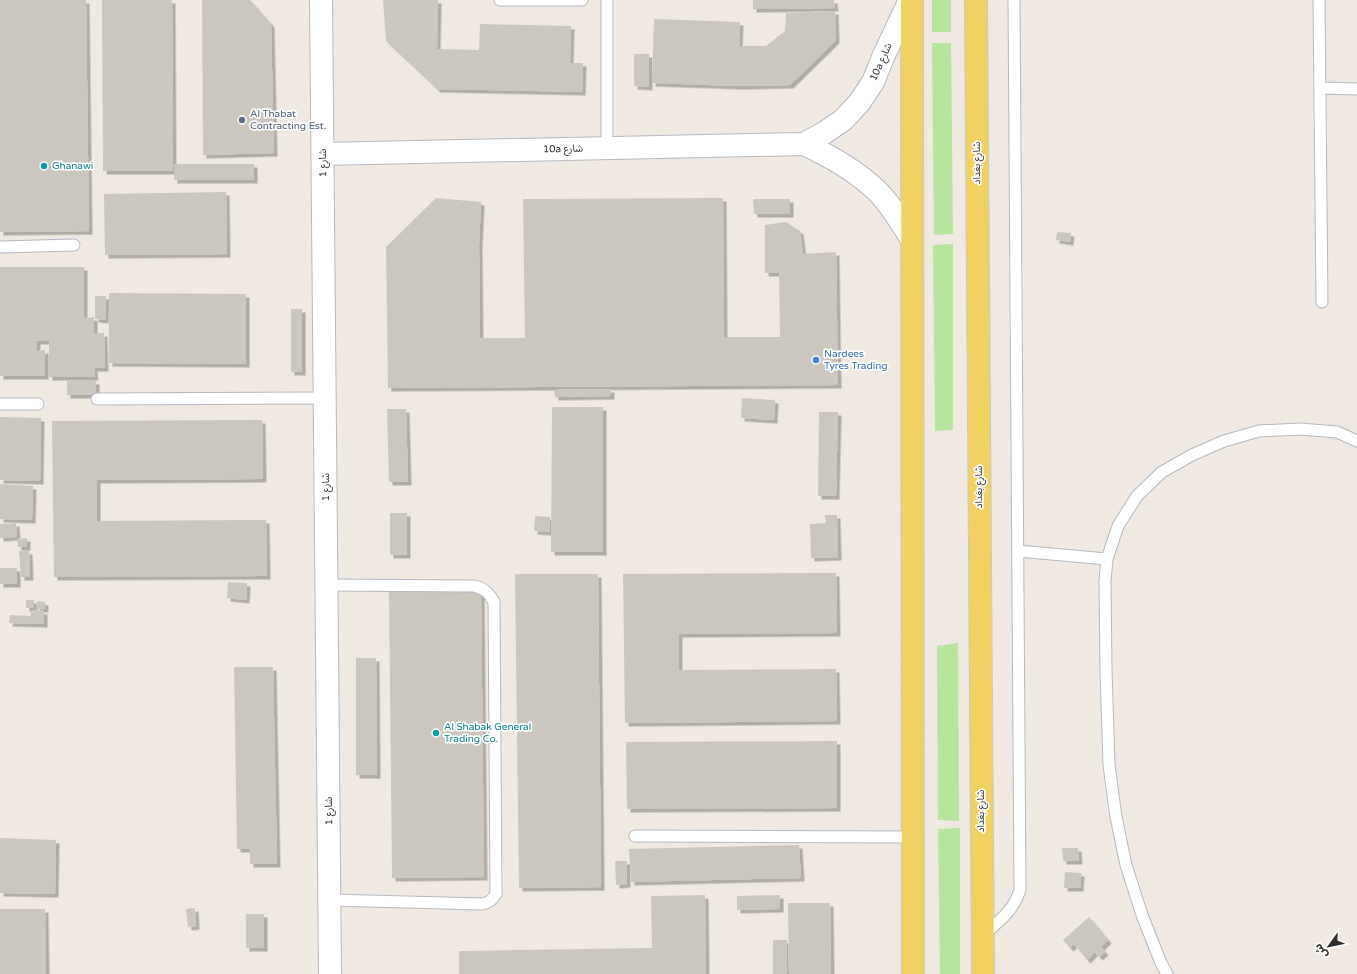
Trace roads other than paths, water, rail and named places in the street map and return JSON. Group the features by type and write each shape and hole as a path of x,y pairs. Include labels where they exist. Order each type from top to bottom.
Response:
{"main road":[{"path":"911,0 913,974"},
{"name":"شارع بغداد","path":"976,0 983,974"}],"street":[{"name":"شارع 1","path":"321,0 330,974"},
{"name":"10a شارع","path":"804,144 843,120 859,103 873,82 911,0"},
{"name":"10a شارع","path":"323,154 804,144 830,156 855,172 877,191 912,240"}],"lane":[{"path":"500,0 582,0"},
{"path":"607,0 607,148"},
{"path":"982,937 1010,911 1018,897 1020,889 1014,0"},
{"path":"1319,0 1322,302"},
{"path":"1320,88 1357,89"},
{"path":"0,247 74,245"},
{"path":"97,399 325,398"},
{"path":"0,404 38,404"},
{"path":"1167,974 1161,963 1142,915 1126,865 1116,817 1109,765 1105,581 1107,559 1118,526 1137,496 1162,472 1192,455 1224,441 1259,431 1300,429 1337,432 1357,441"},
{"path":"1018,551 1107,559"},
{"path":"327,585 474,586 481,587 487,591 494,602 496,894 488,903 482,904 330,900"},
{"path":"635,836 913,837"}],"place":[{"name":"Al Thabat Contracting Est.","path":"242,120"},
{"name":"Ghanawi","path":"44,166"},
{"name":"Nardees Tyres Trading","path":"816,360"},
{"name":"Al Shabak General Trading Co.","path":"436,733"}]}
